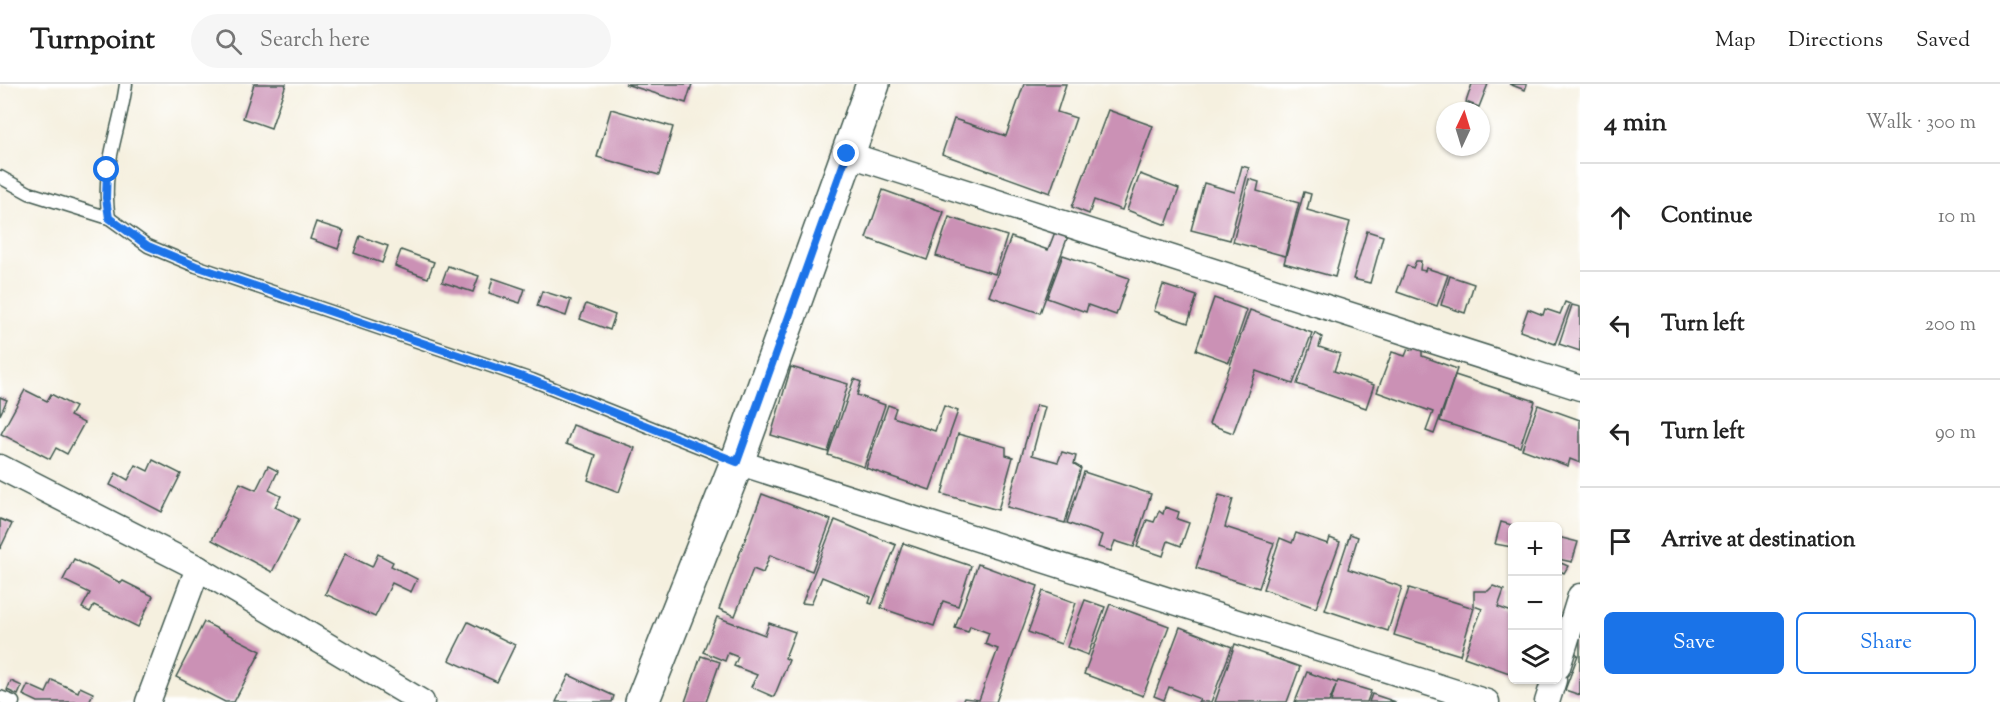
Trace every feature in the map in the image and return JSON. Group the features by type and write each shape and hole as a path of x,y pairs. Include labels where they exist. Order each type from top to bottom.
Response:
{"street":[{"path":"642,702 737,462 873,84"},
{"path":"847,154 1580,388"},
{"path":"737,462 1487,702"},
{"path":"0,467 198,568 422,702"},
{"path":"148,702 198,568"},
{"path":"1562,652 1580,596"},
{"path":"1546,702 1553,684"}],"lane":[{"path":"109,218 106,198 107,170 126,84"},
{"path":"0,177 29,194 109,218 148,246 196,266 532,380 737,462"},
{"path":"0,697 13,702"}],"building":[{"path":"254,84 286,84 271,128 243,118"},
{"path":"625,84 692,84 686,103"},
{"path":"1024,84 1066,84 1057,112 1076,118 1050,193 942,154 954,119 1006,136"},
{"path":"1472,84 1488,84 1481,102 1466,102"},
{"path":"1509,84 1527,84 1525,90"},
{"path":"611,109 673,127 659,175 597,157"},
{"path":"1108,110 1153,126 1122,210 1094,200 1089,214 1072,207"},
{"path":"1242,166 1249,168 1230,240 1191,230 1204,183 1235,192"},
{"path":"1140,174 1179,189 1166,225 1127,210"},
{"path":"1249,179 1259,182 1257,191 1299,203 1285,256 1233,242"},
{"path":"883,190 944,212 927,260 866,238"},
{"path":"1304,192 1311,194 1307,210 1350,222 1335,277 1284,263"},
{"path":"949,217 1007,236 995,274 936,256"},
{"path":"316,222 344,231 338,249 310,239"},
{"path":"1367,231 1383,236 1370,283 1353,279"},
{"path":"1055,232 1068,236 1040,313 989,296 1011,237 1048,250"},
{"path":"360,236 388,246 382,263 354,253"},
{"path":"401,250 434,262 428,278 395,266"},
{"path":"1063,255 1129,278 1116,315 1088,305 1086,312 1047,298"},
{"path":"1416,261 1421,261 1420,270 1425,271 1426,268 1448,275 1437,306 1397,292 1407,265 1413,268"},
{"path":"448,266 479,276 473,292 442,282"},
{"path":"1450,276 1474,284 1465,313 1441,305"},
{"path":"493,278 525,289 520,303 489,293"},
{"path":"1163,285 1197,296 1188,323 1154,311"},
{"path":"542,291 571,300 566,316 537,306"},
{"path":"1214,298 1247,310 1229,362 1196,350"},
{"path":"1565,302 1570,304 1555,344 1520,331 1528,309 1543,315 1545,309 1560,314"},
{"path":"586,304 615,315 610,330 580,319"},
{"path":"1572,305 1580,307 1580,351 1559,344"},
{"path":"1250,310 1312,333 1293,384 1256,371 1233,433 1209,424"},
{"path":"1315,333 1322,337 1319,347 1340,354 1334,371 1374,385 1366,408 1297,384"},
{"path":"1416,343 1422,346 1422,356 1457,369 1434,434 1426,431 1433,412 1377,392 1392,352 1405,356 1408,349 1413,350"},
{"path":"791,367 848,384 828,452 771,435"},
{"path":"1455,375 1535,401 1520,447 1440,421"},
{"path":"854,379 861,382 857,395 885,405 864,467 828,455"},
{"path":"25,390 47,401 51,394 75,407 70,416 84,423 67,454 56,448 50,459 1,434"},
{"path":"0,397 7,400 0,415"},
{"path":"888,405 896,408 893,417 935,431 944,406 958,411 930,490 866,468"},
{"path":"1036,405 1045,407 1032,455 1058,462 1062,452 1076,456 1074,464 1081,468 1065,523 1007,507"},
{"path":"1538,405 1580,420 1580,463 1570,459 1568,466 1522,449"},
{"path":"573,425 635,448 619,492 588,480 596,455 566,444"},
{"path":"958,434 1006,447 1006,455 1013,457 998,510 942,494"},
{"path":"153,460 181,474 162,512 110,485 116,473 128,480 136,465 148,471"},
{"path":"268,466 278,471 269,490 281,496 275,507 299,519 272,572 212,540 240,483 256,490"},
{"path":"1084,472 1151,494 1134,547 1115,541 1111,551 1098,547 1102,535 1067,523"},
{"path":"762,494 831,520 812,571 770,555 763,573 753,569 735,616 719,609"},
{"path":"1219,495 1233,499 1225,527 1274,543 1259,588 1196,568"},
{"path":"1165,507 1179,512 1177,519 1189,523 1181,546 1168,541 1163,556 1137,547 1147,520 1154,522 1159,511 1163,514"},
{"path":"0,519 12,524 0,549"},
{"path":"835,520 896,545 872,604 869,603 871,597 822,577 811,604 802,603"},
{"path":"1501,522 1508,524 1508,546 1495,544"},
{"path":"1296,533 1328,544 1330,538 1340,542 1316,608 1263,589 1280,538 1292,543"},
{"path":"1350,534 1358,537 1348,569 1402,587 1388,631 1325,610"},
{"path":"1562,538 1578,542 1572,562 1562,560"},
{"path":"903,543 971,566 958,606 943,601 934,626 881,608"},
{"path":"345,554 372,567 378,554 393,562 391,566 417,579 411,592 392,583 375,617 325,594"},
{"path":"74,559 153,596 138,627 94,605 90,612 82,608 90,593 63,580"},
{"path":"1562,563 1568,566 1564,573 1562,572"},
{"path":"978,564 1038,586 996,702 962,702 964,698 979,700 998,649 985,644 989,633 970,626 968,632 955,628"},
{"path":"1493,586 1504,590 1498,607 1508,611 1508,673 1464,657 1482,609 1474,606 1474,591 1488,591"},
{"path":"1409,588 1474,608 1460,655 1394,635"},
{"path":"1043,591 1076,603 1061,644 1028,632"},
{"path":"1085,600 1105,607 1088,655 1067,647"},
{"path":"1110,604 1169,626 1143,696 1084,674"},
{"path":"717,617 765,635 769,623 795,632 785,658 789,660 774,697 751,687 757,675 734,666 738,657 728,653 725,661 703,652"},
{"path":"204,622 261,651 234,702 225,702 176,677"},
{"path":"468,622 515,645 497,682 449,660"},
{"path":"1180,627 1232,647 1211,702 1198,702 1200,699 1169,687 1164,700 1154,696"},
{"path":"1580,628 1580,695 1565,690 1578,655 1572,650"},
{"path":"1235,644 1300,667 1287,702 1215,702"},
{"path":"701,656 720,662 706,702 685,702"},
{"path":"1307,672 1337,683 1338,681 1371,691 1367,702 1331,702 1336,685 1329,702 1295,702"},
{"path":"569,675 614,696 612,702 556,702"},
{"path":"52,680 78,692 80,687 93,693 89,702 38,702 23,695 28,685 46,693"},
{"path":"11,681 22,686 18,695 7,690"},
{"path":"1372,694 1396,702 1369,702"}],"route":[{"path":"107,170 106,198 109,218 148,246 196,266 532,380 737,462 847,154"}]}
